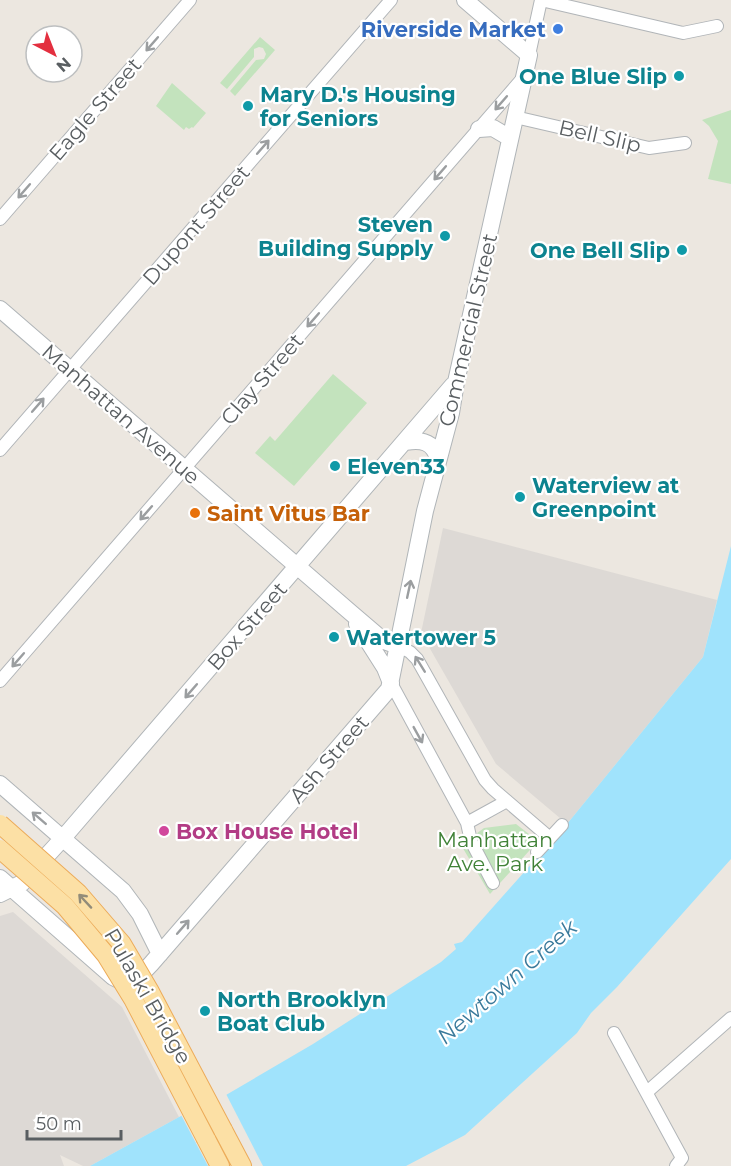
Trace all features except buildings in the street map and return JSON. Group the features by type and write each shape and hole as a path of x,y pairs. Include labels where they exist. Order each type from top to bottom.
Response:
{"main road":[{"name":"Pulaski Bridge","path":"0,824 78,893 122,944 149,990 242,1166"},
{"name":"Pulaski Bridge","path":"0,849 64,906 106,955 132,999 220,1166"}],"street":[{"name":"Eagle Street","path":"0,219 190,0"},
{"name":"Dupont Street","path":"0,450 391,0"},
{"path":"465,0 529,55"},
{"path":"541,0 683,33 717,26"},
{"name":"Commercial Street","path":"397,653 438,458 451,413 541,0"},
{"name":"Clay Street","path":"0,681 524,77"},
{"name":"Bell Slip","path":"515,117 649,148 685,143"},
{"path":"479,129 493,129 510,138"},
{"name":"Manhattan Avenue","path":"0,309 397,653 407,650 417,659 485,780 550,838"},
{"name":"Box Street","path":"4,887 22,883 63,838 456,382"},
{"path":"406,442 416,440 428,443 434,448 438,458"},
{"name":"Manhattan Avenue","path":"350,612 385,668 467,823 471,841 494,883"},
{"name":"Ash Street","path":"4,887 121,982 127,982 143,973 375,707 391,683 397,653"},
{"path":"0,784 129,897 146,923 160,954"},
{"path":"467,823 507,801"},
{"path":"537,852 562,825"},
{"path":"647,1092 731,1018"},
{"path":"615,1032 647,1092 679,1162"}],"shaded area":[{"path":"443,528 717,600 703,657 567,824 496,764 421,633"},
{"path":"13,912 122,1007 179,1117 90,1166 83,1166 60,1155 64,1166 0,1166 0,916"}],"green space":[{"path":"260,37 275,50 235,96 230,91 256,60 264,59 266,54 263,48 254,49 254,57 227,89 220,83"},
{"path":"172,83 206,113 193,128 186,127 184,130 156,106"},
{"path":"731,110 731,184 708,179 718,141 709,126 702,120"},
{"path":"333,374 367,403 294,486 255,453 270,436 275,441"},
{"name":"Manhattan Ave. Park","path":"516,824 538,841 490,894 461,845 484,828"}],"water":[{"name":"Newtown Creek","path":"731,546 731,859 591,1013 577,1033 465,1135 406,1166 90,1166 179,1117 226,1095 313,1044 441,962 456,949 454,944 462,942 567,824 703,657"}],"pier":[{"path":"225,1092 263,1166 208,1166 180,1113"}],"place":[{"name":"Riverside Market","path":"558,29"},
{"name":"One Blue Slip","path":"679,76"},
{"name":"Mary D.'s Housing for Seniors","path":"248,106"},
{"name":"Steven Building Supply","path":"445,236"},
{"name":"One Bell Slip","path":"682,250"},
{"name":"Eleven33","path":"335,466"},
{"name":"Waterview at Greenpoint","path":"520,497"},
{"name":"Saint Vitus Bar","path":"195,513"},
{"name":"Watertower 5","path":"334,637"},
{"name":"Box House Hotel","path":"164,831"},
{"name":"North Brooklyn Boat Club","path":"205,1011"}]}
